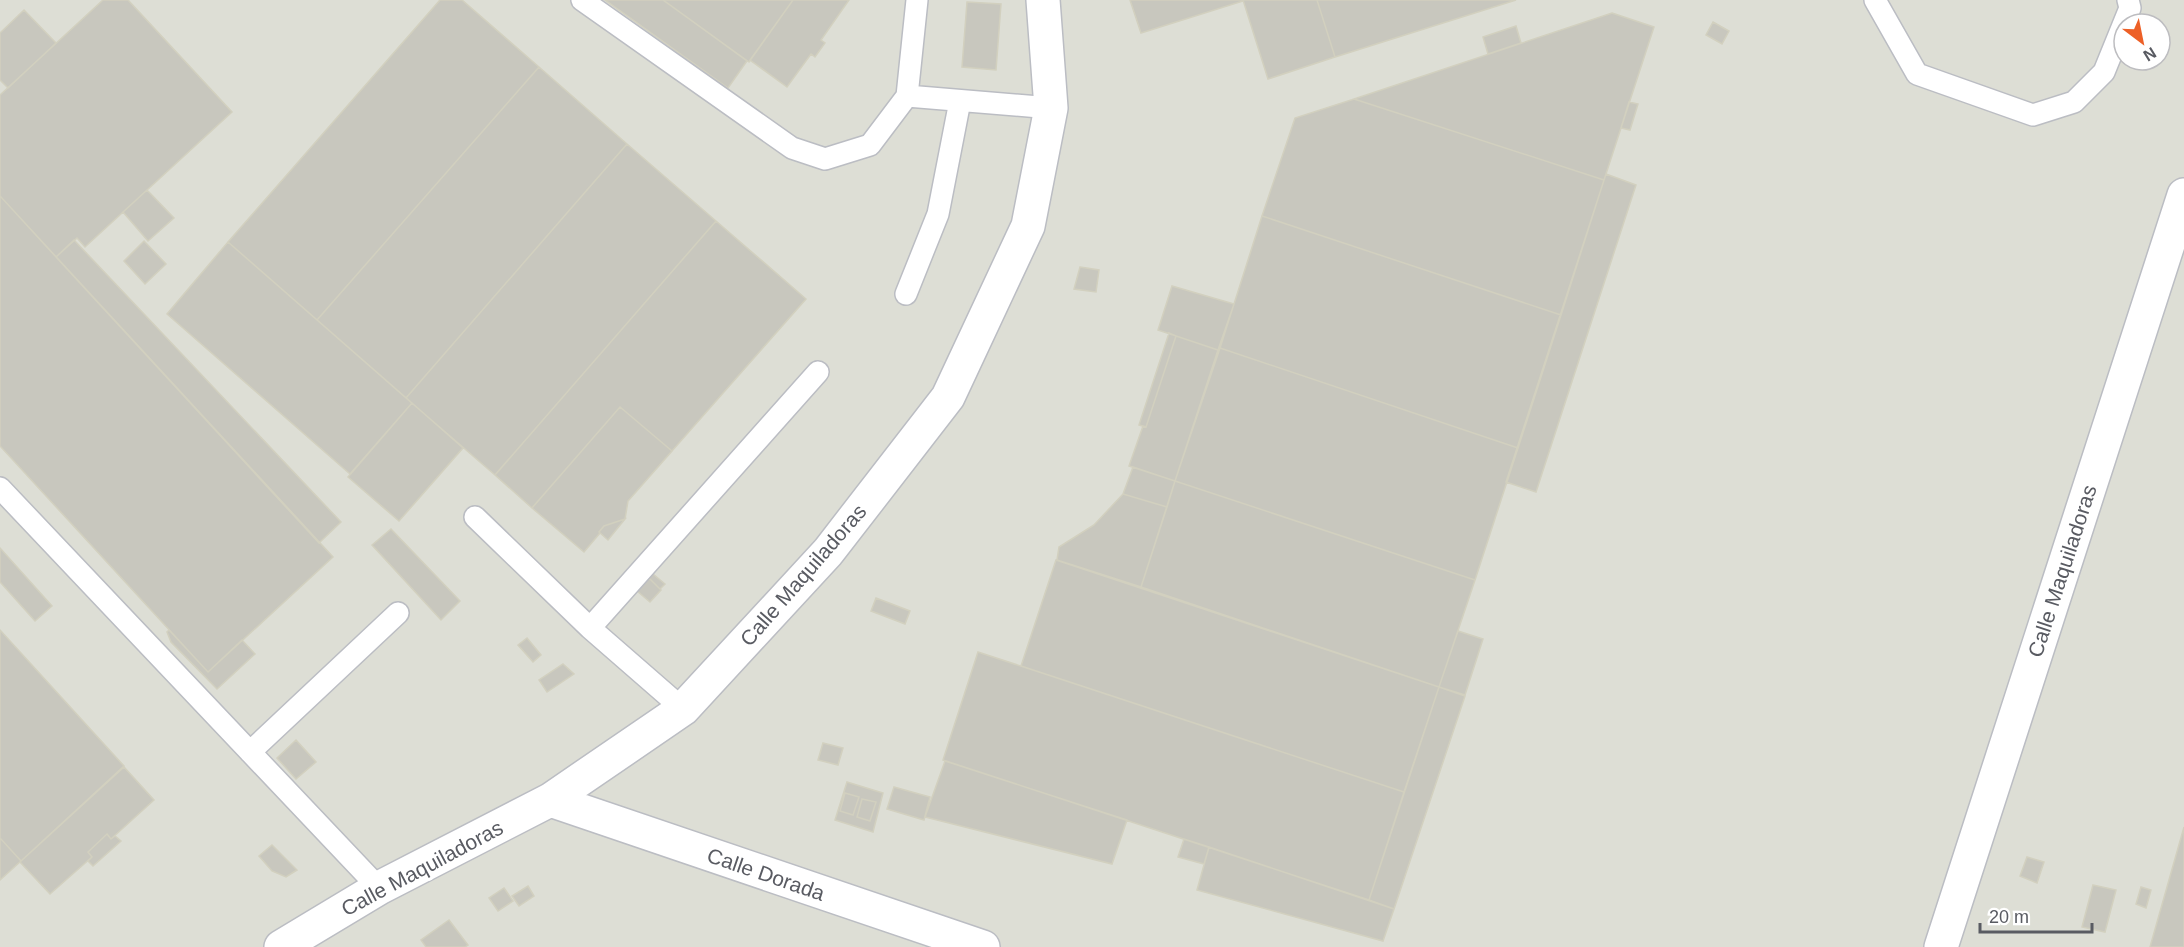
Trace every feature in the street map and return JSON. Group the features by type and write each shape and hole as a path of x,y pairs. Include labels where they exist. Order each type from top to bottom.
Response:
{"street":[{"name":"Calle Maquiladoras","path":"281,947 379,888 550,800 683,709 828,552 948,397 1028,226 1051,108 1043,0"},
{"name":"Calle Maquiladoras","path":"1941,947 2184,195"},
{"name":"Calle Dorada","path":"550,800 983,947"}],"lane":[{"path":"582,0 792,148 825,159 870,145 907,96 917,0"},
{"path":"1875,0 1917,74 2033,116 2074,102 2104,72 2130,8 2128,0"},
{"path":"907,96 1051,108"},
{"path":"906,294 938,214 960,101"},
{"path":"590,628 818,372"},
{"path":"0,488 379,888"},
{"path":"476,517 590,628 683,709"},
{"path":"250,752 398,613"}],"shaded area":[{"path":"0,0 2184,0 2184,947 0,947"}],"building":[{"path":"103,0 128,0 232,112 85,247 77,238 56,257 0,196 0,95"},
{"path":"440,0 462,0 539,67 317,320 228,242"},
{"path":"605,0 663,0 747,61 728,88"},
{"path":"663,0 793,0 749,62"},
{"path":"793,0 849,0 821,40 825,43 815,57 811,54 787,87 750,60"},
{"path":"1130,0 1243,0 1243,1 1141,33"},
{"path":"1243,0 1317,0 1335,57 1268,79"},
{"path":"1317,0 1516,0 1335,57"},
{"path":"967,2 1001,4 996,70 962,67"},
{"path":"24,10 56,43 8,88 0,80 0,33"},
{"path":"1612,13 1654,27 1604,180 1354,99"},
{"path":"1713,22 1729,31 1722,44 1706,35"},
{"path":"1516,26 1521,43 1488,54 1483,37"},
{"path":"539,67 627,144 406,398 317,320"},
{"path":"1354,99 1604,180 1561,315 1262,216 1295,118"},
{"path":"1629,102 1638,104 1630,130 1621,128"},
{"path":"627,144 716,221 495,475 406,398"},
{"path":"1606,174 1636,185 1536,492 1506,482"},
{"path":"147,190 174,218 148,241 123,212"},
{"path":"0,196 333,557 208,672 0,446"},
{"path":"1262,216 1561,315 1518,448 1220,348"},
{"path":"716,221 806,299 672,451 620,407 532,508 495,475"},
{"path":"74,240 341,522 319,543 56,257"},
{"path":"144,241 166,264 145,284 124,261"},
{"path":"228,242 412,403 350,474 167,314"},
{"path":"1080,267 1099,270 1096,292 1074,289"},
{"path":"1172,286 1234,304 1218,350 1158,330"},
{"path":"1169,333 1176,336 1146,427 1139,425"},
{"path":"1176,336 1218,350 1175,481 1129,466 1143,426 1146,427"},
{"path":"1220,348 1518,448 1475,580 1175,481"},
{"path":"412,403 463,448 399,521 348,477"},
{"path":"620,407 672,451 628,501 625,519 604,526 584,552 532,508"},
{"path":"1133,467 1175,481 1167,507 1123,494"},
{"path":"1175,481 1475,580 1439,687 1141,587"},
{"path":"1123,494 1167,507 1141,587 1057,560 1059,547 1094,525"},
{"path":"625,519 608,540 599,532 604,526"},
{"path":"391,529 460,601 441,620 372,545"},
{"path":"0,548 52,606 35,621 0,582"},
{"path":"1056,560 1439,687 1404,792 1021,666"},
{"path":"653,574 665,584 660,589 649,578"},
{"path":"649,578 661,590 650,602 637,591"},
{"path":"876,598 910,611 905,624 871,611"},
{"path":"0,630 124,766 21,861 0,838"},
{"path":"169,630 208,672 242,640 255,654 217,689 171,642 167,632"},
{"path":"1458,631 1483,639 1465,695 1439,687"},
{"path":"527,638 541,655 533,662 518,645"},
{"path":"978,652 1404,792 1369,900 943,760"},
{"path":"563,664 574,674 547,692 539,680"},
{"path":"1439,687 1465,696 1394,909 1369,900"},
{"path":"296,740 316,762 296,779 277,758"},
{"path":"823,743 843,748 838,765 818,760"},
{"path":"945,761 1127,820 1112,864 925,817"},
{"path":"124,767 154,800 111,839 107,834 88,852 92,857 50,894 20,862"},
{"path":"847,782 883,793 873,832 835,820","holes":["845,793 859,797 853,815 840,811","862,799 876,802 870,821 857,817"]},
{"path":"894,787 930,797 924,820 887,809"},
{"path":"845,793 859,797 853,815 840,811"},
{"path":"862,799 876,802 870,821 857,817"},
{"path":"2184,827 2184,947 2150,947"},
{"path":"107,834 111,839 115,836 121,841 93,866 88,861 92,857 88,852"},
{"path":"0,838 21,861 0,880"},
{"path":"1184,839 1209,847 1204,864 1178,857"},
{"path":"272,845 297,870 286,877 272,871 259,856"},
{"path":"1209,847 1394,909 1383,941 1197,890"},
{"path":"2027,857 2044,862 2037,883 2020,876"},
{"path":"2093,885 2116,890 2105,932 2082,927"},
{"path":"528,886 534,896 519,906 512,896"},
{"path":"2141,887 2151,890 2146,908 2136,904"},
{"path":"504,888 513,901 498,911 489,898"},
{"path":"449,920 468,945 465,947 426,947 421,940"}]}
